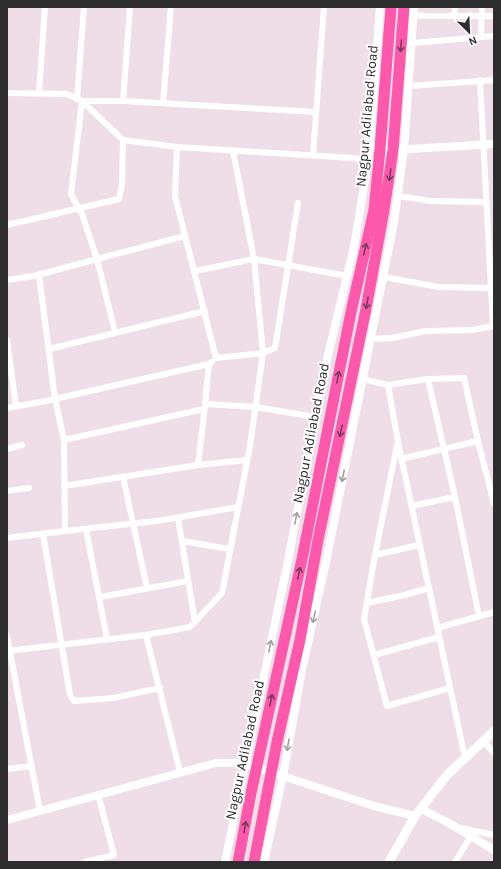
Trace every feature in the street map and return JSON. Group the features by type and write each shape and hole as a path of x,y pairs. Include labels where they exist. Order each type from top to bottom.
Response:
{"highway":[{"name":"Nagpur Adilabad Road","path":"238,862 251,793 302,559 351,312 374,210 375,148 390,7"},
{"name":"Nagpur Adilabad Road","path":"254,862 277,742 300,640 318,540 366,309 384,210 398,150 404,7"}],"main road":[{"path":"389,862 418,813 447,775 494,731"}],"street":[{"path":"39,93 45,7"},
{"path":"84,7 79,100 71,194 79,209 97,259 115,332"},
{"path":"123,101 130,7"},
{"path":"163,104 171,7"},
{"path":"313,155 324,7"},
{"path":"225,862 316,417 323,376 354,247 368,160 375,148 380,7"},
{"path":"454,16 455,7"},
{"path":"481,37 482,7"},
{"path":"264,862 283,776 302,670 327,558 384,276 398,196 398,150 409,86 414,11 454,16 494,16"},
{"path":"412,43 494,36"},
{"path":"372,339 392,338 426,331 472,330 493,326 490,288 491,258 486,202 480,80"},
{"path":"409,86 494,80"},
{"path":"7,93 67,94 79,100 123,140 177,147 313,155 368,160"},
{"path":"79,100 123,101 316,112"},
{"path":"7,225 79,209 119,198 122,184 123,140"},
{"path":"375,148 398,150 494,144"},
{"path":"177,147 175,196 216,358"},
{"path":"8,650 146,635 190,627 222,593 247,460 263,353 254,259 233,151"},
{"path":"398,196 431,201 486,202"},
{"path":"7,408 56,399 209,364 216,358 263,353 275,348 290,266 298,203"},
{"path":"7,280 39,275 185,236"},
{"path":"195,271 254,259 347,276"},
{"path":"39,275 56,399 64,440 65,531"},
{"path":"384,276 439,287 490,288"},
{"path":"340,309 351,312"},
{"path":"49,349 205,311"},
{"path":"7,340 16,406"},
{"path":"198,464 209,364"},
{"path":"363,380 388,385 428,379 464,378 494,504"},
{"path":"428,379 455,496 479,616"},
{"path":"388,385 401,459 465,758"},
{"path":"64,440 204,406 255,407 316,417"},
{"path":"401,459 478,441"},
{"path":"398,442 375,555 364,619 387,706 450,688"},
{"path":"7,449 22,445"},
{"path":"64,486 198,464 247,460"},
{"path":"123,477 147,588"},
{"path":"7,492 29,488"},
{"path":"411,506 455,496"},
{"path":"7,538 178,518 238,507"},
{"path":"178,518 195,622"},
{"path":"86,529 107,639"},
{"path":"43,534 70,695 74,702 113,698 160,688"},
{"path":"182,541 230,549"},
{"path":"375,555 419,545"},
{"path":"100,597 188,581"},
{"path":"367,603 405,595 428,588"},
{"path":"437,628 494,612"},
{"path":"146,635 180,772"},
{"path":"7,636 8,650 40,811"},
{"path":"374,655 439,637"},
{"path":"483,741 494,754"},
{"path":"7,820 216,763 246,764 374,806 418,813 456,828 494,850"},
{"path":"7,769 32,766"},
{"path":"85,862 114,855 98,794"},
{"path":"456,828 494,834"},
{"path":"455,862 471,836"}]}
